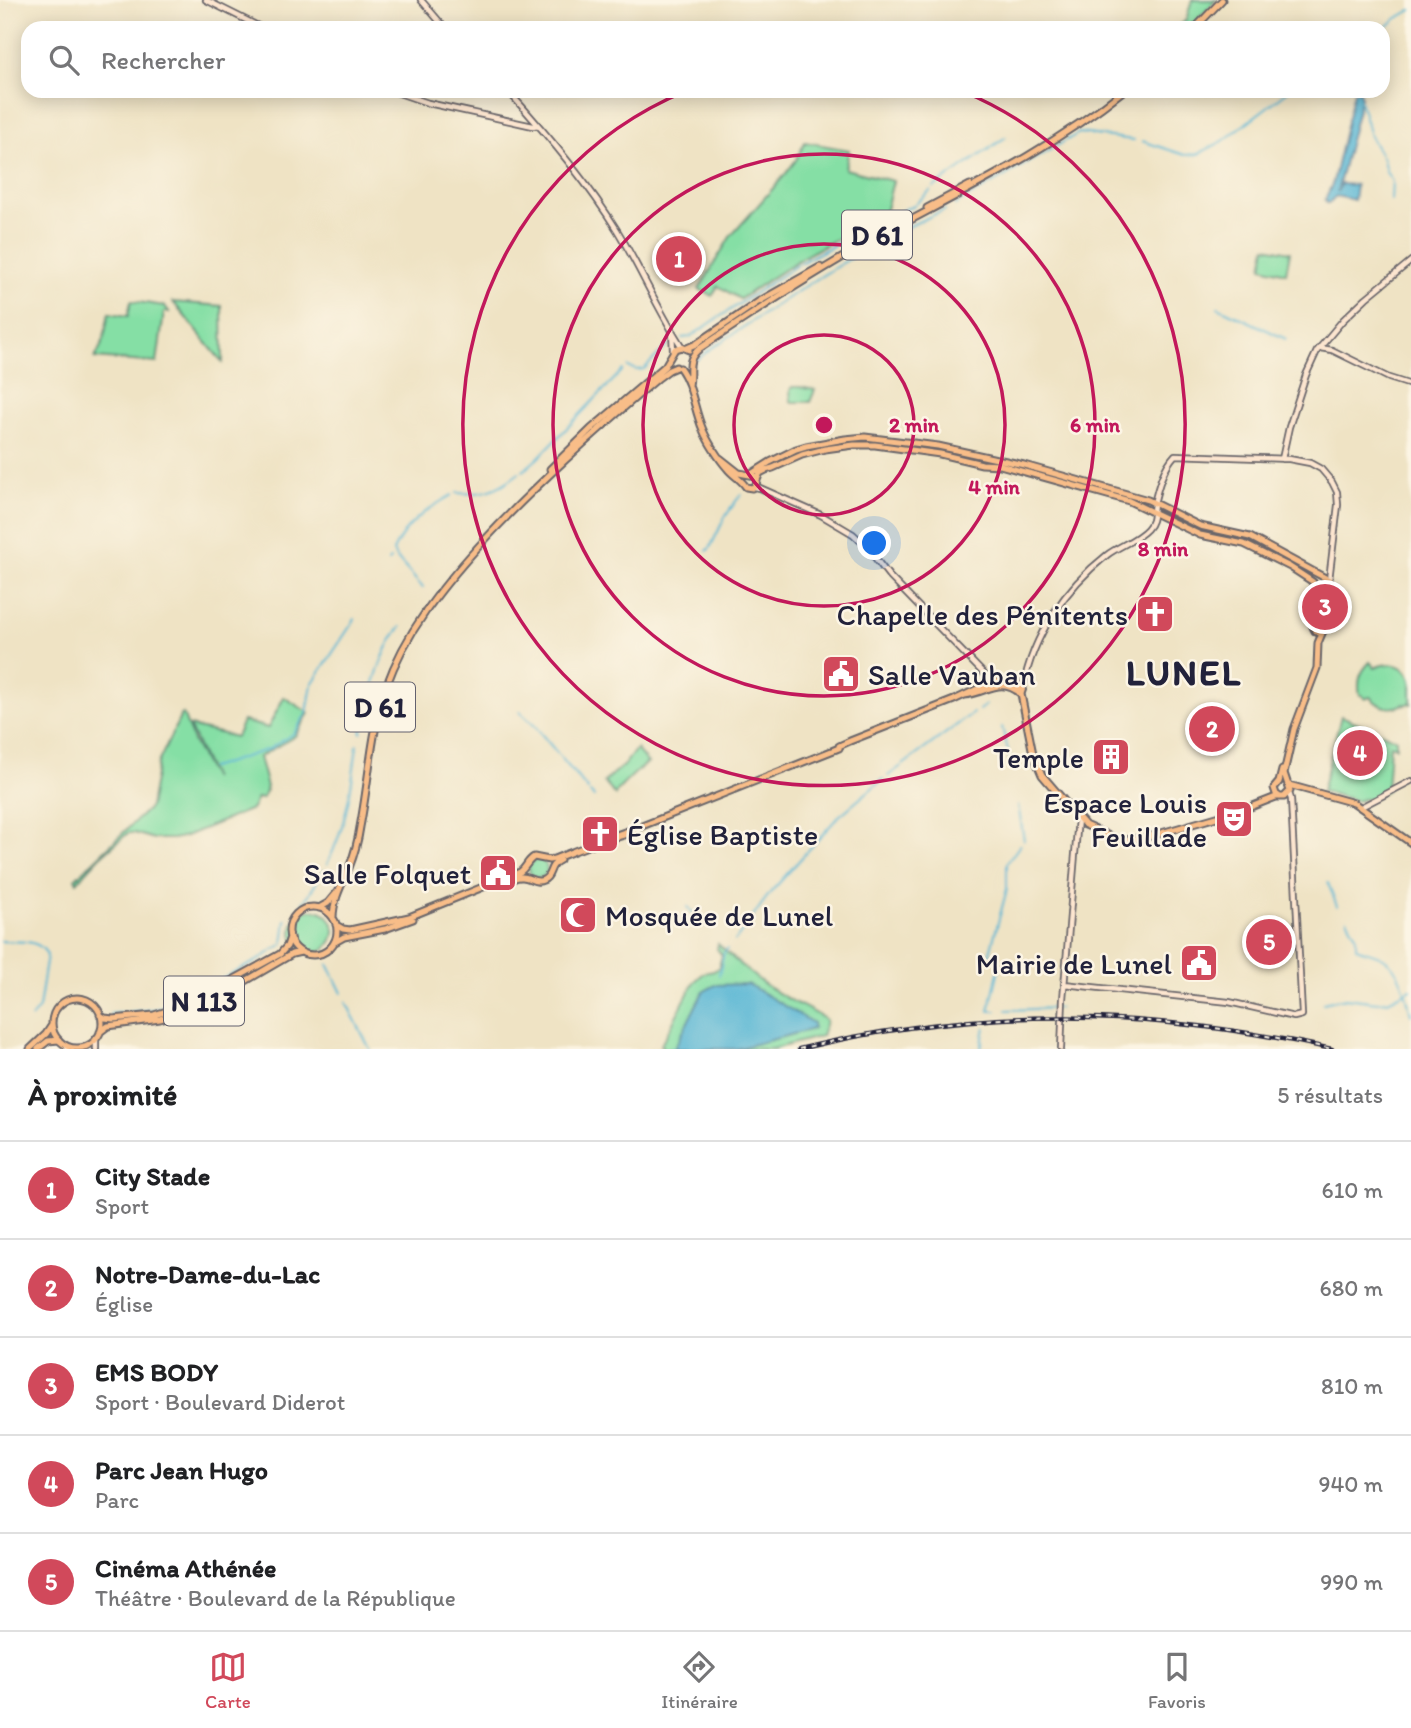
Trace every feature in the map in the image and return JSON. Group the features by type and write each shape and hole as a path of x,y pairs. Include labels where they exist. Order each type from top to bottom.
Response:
{"main road":[{"path":"206,0 249,21"},
{"path":"421,0 439,21"},
{"path":"1202,21 1222,0"},
{"path":"413,98 538,125"},
{"path":"514,98 562,154 615,226 672,331 692,357 689,365 690,386"},
{"name":"D 61","path":"692,357 699,349 808,278 1053,141 1113,98"},
{"name":"D 61","path":"684,348 696,344 758,302 945,200"},
{"path":"1282,459 1289,427 1312,359 1343,320 1411,261"},
{"path":"672,331 673,351 670,358 690,386 703,431 730,472 743,481 746,487 757,484"},
{"path":"1327,341 1332,350"},
{"path":"673,351 684,348"},
{"path":"1320,348 1332,350 1411,385"},
{"name":"D 61","path":"540,483 544,475 582,437 665,366 670,358"},
{"path":"678,368 689,365"},
{"name":"D 61","path":"333,918 338,891 350,866 357,842 382,701 397,659 420,620 441,590 490,534 540,483 657,379 668,370 678,368"},
{"path":"743,481 783,455 806,446 856,437 934,446 1155,503 1200,526 1247,536 1329,580"},
{"path":"711,444 740,469 748,471 760,468"},
{"path":"757,484 760,473 802,455 854,445 874,445 994,462"},
{"path":"1061,1049 1064,984 1081,826 1078,817 1046,781 1036,764 1022,691 1028,663 1046,623 1085,576 1107,556 1148,528 1154,517 1155,503 1164,473 1175,456 1282,459 1302,461 1315,466 1329,477 1337,492 1338,505 1326,624 1318,643 1315,677 1293,729 1284,773 1285,789 1290,803 1302,1015 1294,1017 1229,1002 1064,984"},
{"path":"720,458 733,470 749,475 757,484 853,534 889,576 986,676 990,685"},
{"path":"1130,498 1200,535 1244,544 1313,582 1313,627 1321,635"},
{"path":"1244,544 1247,536"},
{"path":"336,925 350,930 408,917 520,872 534,857 554,859 589,847 839,746 884,732 892,725 990,685 1022,691"},
{"path":"1361,807 1411,781"},
{"path":"1081,826 1119,839 1144,838 1248,808 1285,789 1297,788 1354,803 1411,843"},
{"path":"335,942 344,937 399,924 522,877 543,881 555,863 589,847"},
{"path":"545,859 550,868"},
{"path":"526,866 529,878"},
{"name":"D 61","path":"319,908 328,903 338,891"},
{"path":"319,908 333,918 336,925 335,942 321,954 301,952 290,937 289,926 294,916 303,909 319,908"},
{"name":"N 113","path":"100,1015 113,1019 154,1015 207,995 280,954 290,937"},
{"name":"N 113","path":"98,1035 108,1026 160,1019 176,1014 232,989 292,954 301,952"},
{"path":"30,1049 52,1025 56,1009 69,999 80,998 90,1002 102,1021 96,1049"},
{"path":"52,1025 59,1040 66,1047 82,1047 90,1044 98,1035"},
{"path":"38,1049 48,1041 59,1040"}],"green space":[{"path":"1192,0 1216,0 1196,21 1186,20"},
{"path":"805,142 849,150 845,169 893,181 885,213 803,257 740,299 718,286 712,296 699,289 730,237 783,177"},
{"path":"1266,247 1290,252 1286,273 1262,267"},
{"path":"131,301 165,306 169,312 164,312 157,363 95,358 103,342 109,313 128,316"},
{"path":"173,302 222,306 223,362 219,358"},
{"path":"792,387 815,390 810,402 791,402"},
{"path":"1370,662 1375,668 1391,665 1406,671 1411,681 1411,704 1386,707 1370,697 1365,699 1360,695 1360,677"},
{"path":"284,697 309,713 295,736 259,757 267,787 262,799 257,798 252,809 173,839 154,839 128,833 77,882 75,879 150,807 158,763 181,715 183,714 193,741 213,779 189,726 236,737 243,721 268,728"},
{"path":"1341,716 1396,739 1396,747 1390,745 1387,791 1358,801 1322,791"},
{"path":"636,749 648,763 615,795 604,782 624,765"},
{"path":"534,860 542,860 547,869 545,876 534,878 529,873 529,865"},
{"path":"313,910 328,916 334,931 328,946 313,952 298,946 292,931 298,916"},
{"path":"718,944 770,988 826,1020 822,1036 773,1049 661,1049 694,982 704,973 719,967 722,955 717,949"}],"water":[{"path":"1352,98 1361,98 1337,192 1341,184 1356,185 1354,200 1336,196 1327,203 1325,200 1333,182"},
{"path":"748,984 813,1023 813,1029 736,1049 675,1047 703,992 715,985"}],"waterway":[{"path":"1390,24 1411,10"},
{"path":"1142,141 1185,155 1198,154 1223,141 1279,98"},
{"path":"1360,100 1370,136 1392,181 1391,200"},
{"path":"955,205 1079,133 1134,140"},
{"path":"934,187 1006,137"},
{"path":"682,338 690,337 800,263 914,205 931,190"},
{"path":"697,360 853,256 945,210"},
{"path":"1218,307 1286,339"},
{"path":"628,367 644,369 668,345"},
{"path":"523,471 623,370"},
{"path":"457,493 490,490 519,473"},
{"path":"707,551 741,494"},
{"path":"423,588 393,551 404,533 418,518 452,495"},
{"path":"211,768 269,749 294,733 307,713 312,684 355,619"},
{"path":"361,733 381,663 401,627"},
{"path":"979,710 986,705"},
{"path":"520,712 588,790"},
{"path":"888,776 973,713"},
{"path":"1002,727 1008,751"},
{"path":"327,864 344,821 357,745"},
{"path":"1009,755 1013,767"},
{"path":"735,941 770,893 838,817 883,779"},
{"path":"590,793 594,797"},
{"path":"1018,805 1024,840"},
{"path":"989,956 1007,889 1007,863 1020,845"},
{"path":"302,904 324,870"},
{"path":"1328,883 1337,906"},
{"path":"688,907 705,926"},
{"path":"1347,919 1356,935 1356,947 1382,957 1391,964 1402,984 1411,1014"},
{"path":"207,987 283,944 286,920"},
{"path":"1,941 34,943 47,955 39,1008 31,1018"},
{"path":"719,975 727,949"},
{"path":"328,964 342,993"},
{"path":"996,1011 989,1011 1000,964"},
{"path":"1323,1003 1346,998 1388,1001 1411,989"},
{"path":"110,1014 156,1009 201,990"},
{"path":"346,1002 370,1049"},
{"path":"1007,1010 1059,1008"},
{"path":"981,1049 985,1027"}],"railway":[{"path":"799,1049 932,1025 999,1019 1065,1018 1198,1026 1332,1049"}],"place":[{"name":"City Stade","path":"679,259"},
{"name":"EMS BODY","path":"1325,607"},
{"name":"Chapelle des Pénitents","path":"1155,614"},
{"name":"Salle Vauban","path":"841,674"},
{"name":"Notre-Dame-du-Lac","path":"1212,729"},
{"name":"Parc Jean Hugo","path":"1360,753"},
{"name":"Temple","path":"1111,757"},
{"name":"Espace Louis Feuillade","path":"1234,819"},
{"name":"Église Baptiste","path":"600,834"},
{"name":"Salle Folquet","path":"498,873"},
{"name":"Mosquée de Lunel","path":"578,915"},
{"name":"Cinéma Athénée","path":"1269,942"},
{"name":"Mairie de Lunel","path":"1199,963"}],"district":[{"name":"LUNEL","path":"1184,672"}]}
